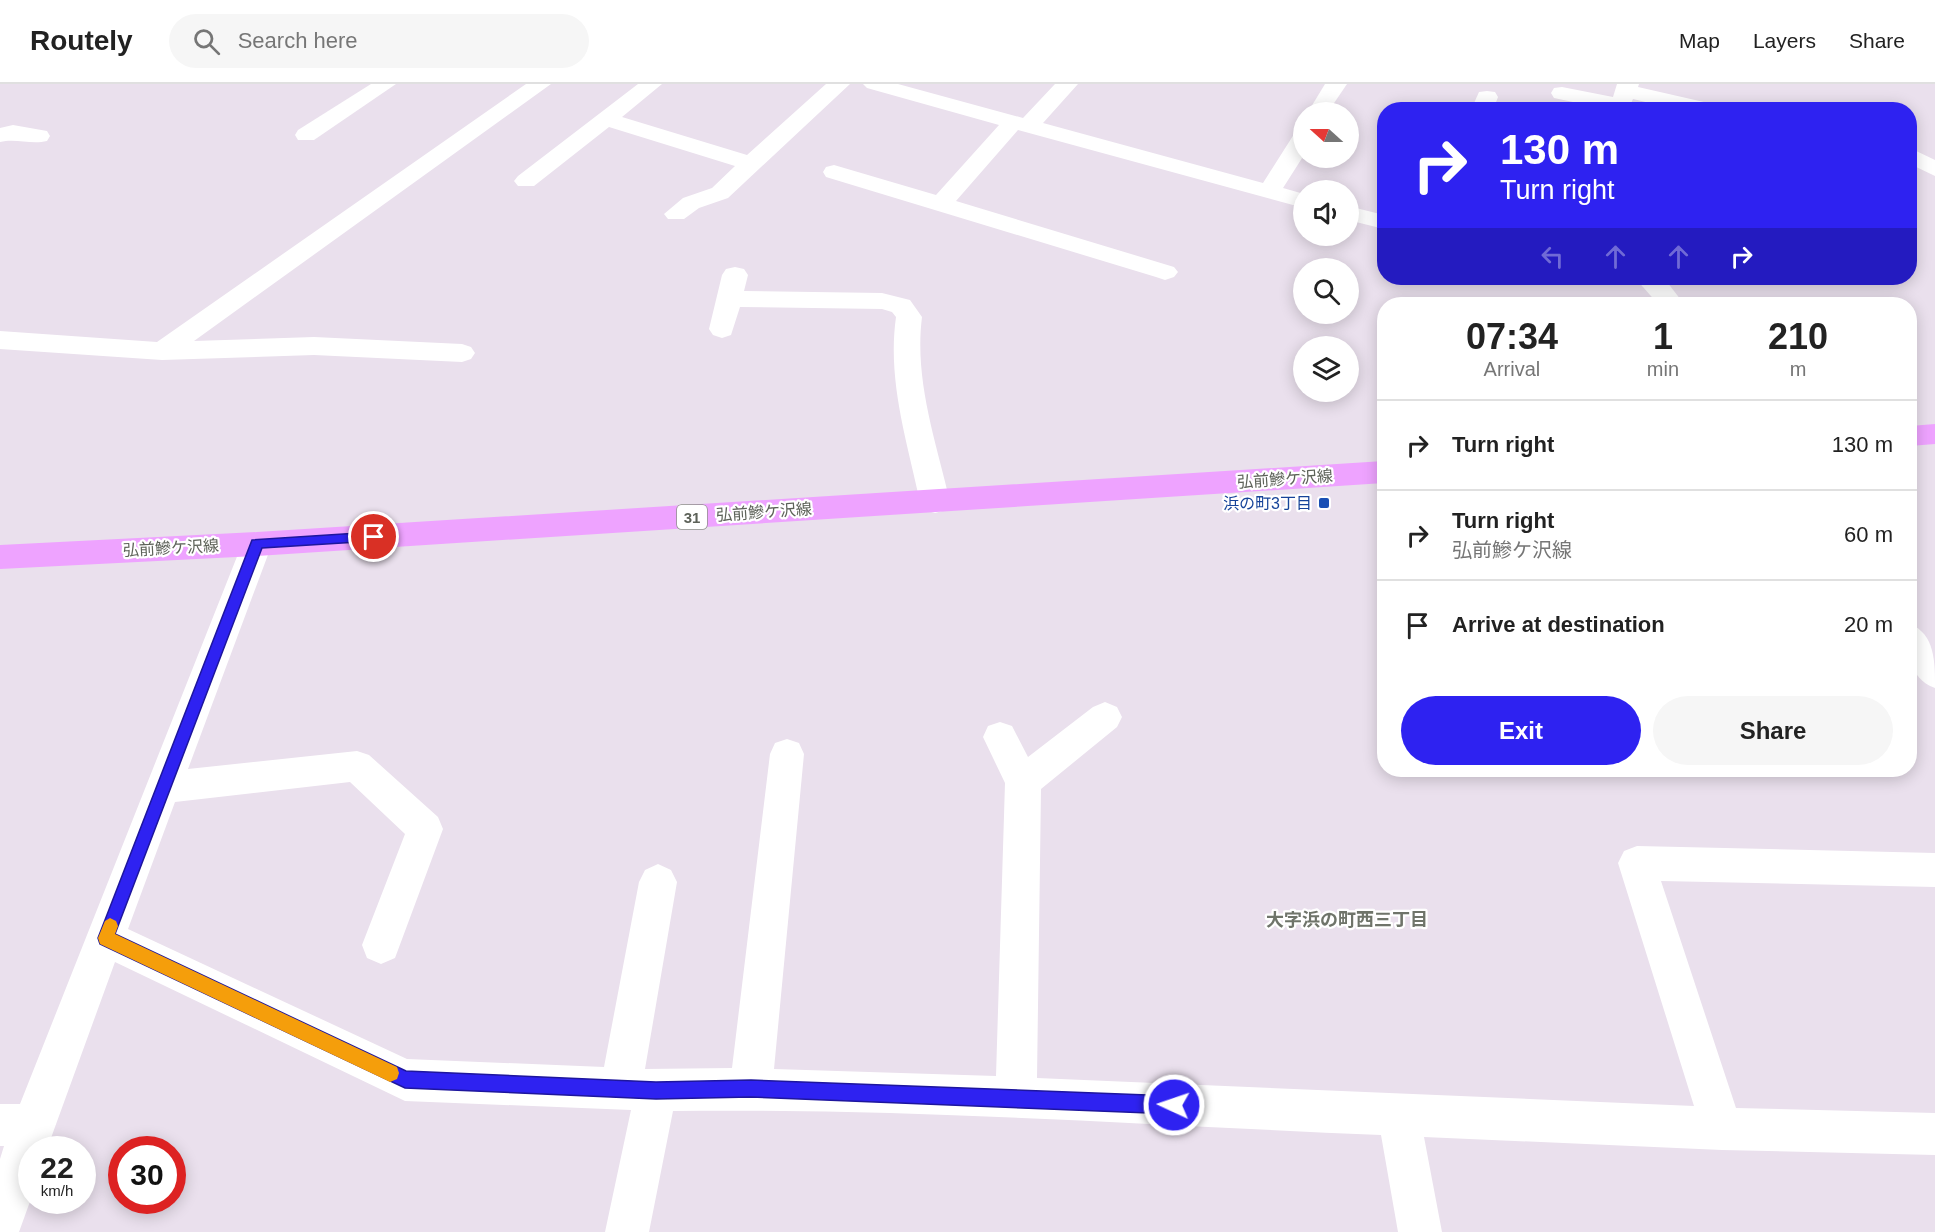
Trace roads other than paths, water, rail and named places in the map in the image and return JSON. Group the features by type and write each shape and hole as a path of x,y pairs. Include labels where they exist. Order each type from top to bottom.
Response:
{"main road":[{"path":"1917,435 1935,434"},
{"name":"弘前鰺ケ沢線","path":"0,557 257,544 1377,472"}],"street":[{"path":"306,135 385,84"},
{"path":"162,351 540,84"},
{"path":"526,181 651,84"},
{"path":"676,213 691,203 720,193 839,84"},
{"path":"874,84 1293,198"},
{"path":"941,204 1020,125 1067,84"},
{"path":"1324,102 1336,84"},
{"path":"1621,102 1627,87 1680,102"},
{"path":"1562,93 1606,102"},
{"path":"605,119 751,163"},
{"path":"0,135 14,132 39,136"},
{"path":"1269,192 1293,154"},
{"path":"1917,159 1935,169"},
{"path":"834,172 1166,272"},
{"path":"1359,216 1377,220"},
{"path":"722,329 733,287 882,301 901,306 909,317 905,331 906,366 935,502"},
{"path":"2,347 162,351 314,346 462,353"},
{"path":"0,1224 16,1125 106,938 257,544"},
{"path":"1917,647 1935,674"},
{"path":"1023,782 1105,717"},
{"path":"1000,737 1023,782 1016,1098"},
{"path":"751,1089 787,754"},
{"path":"163,788 357,766 424,829 381,945"},
{"path":"1722,1129 1637,863 1935,870"},
{"path":"627,1232 658,882"},
{"path":"106,938 405,1080 638,1090 751,1089 1016,1098 1722,1129 1935,1134"},
{"path":"1400,1116 1420,1232"}],"place":[{"name":"浜の町3丁目","path":"1324,503"}],"district":[{"name":"大字浜の町西三丁目","path":"1347,920"}]}
